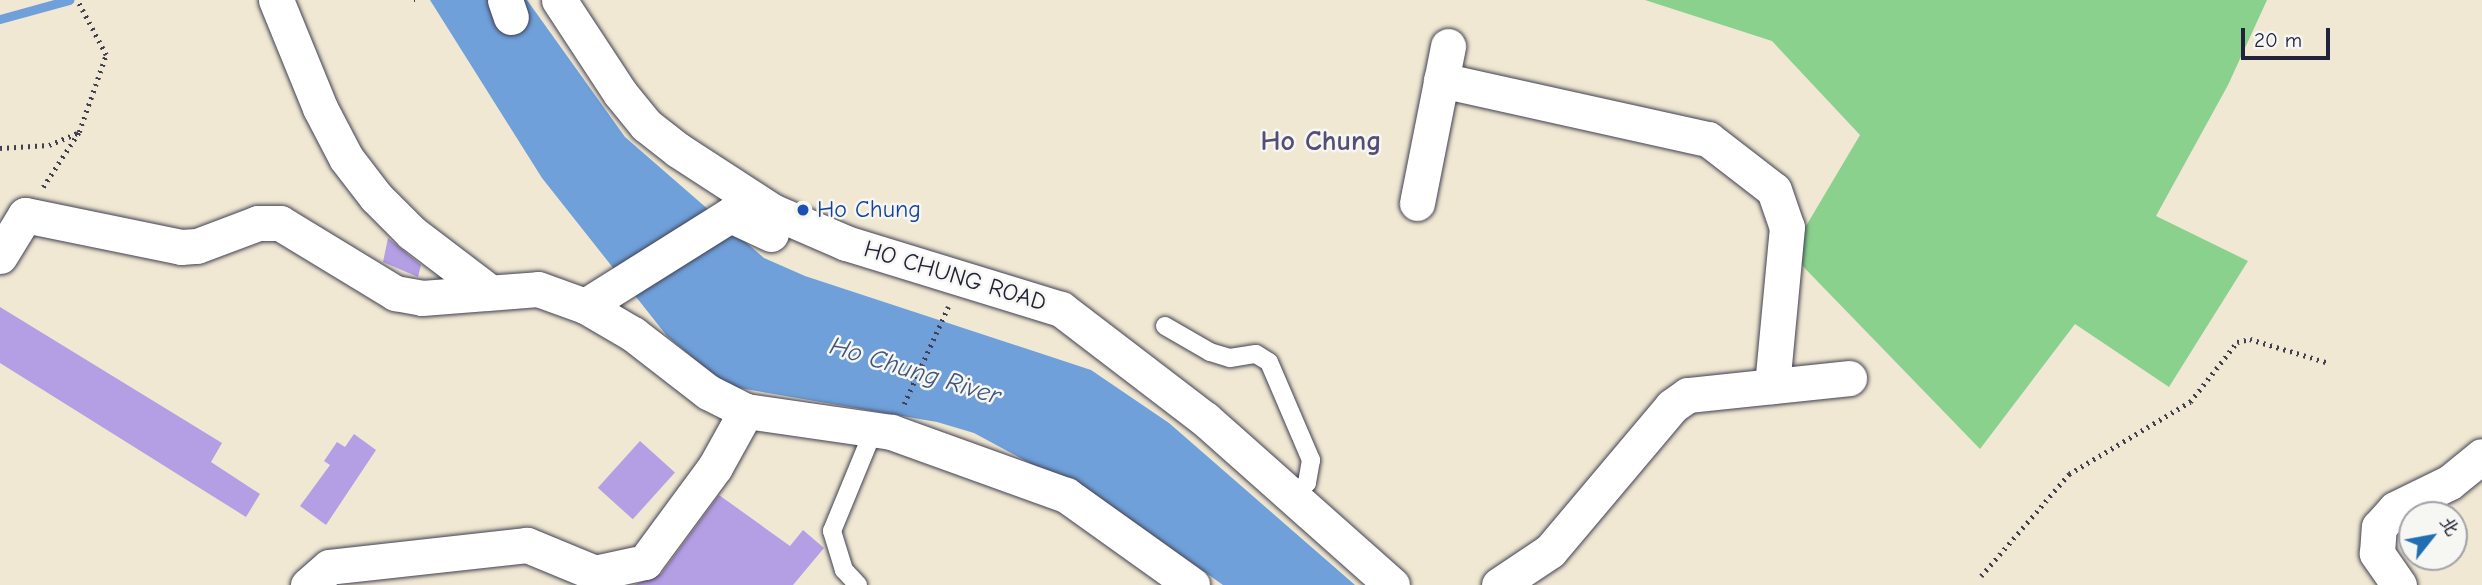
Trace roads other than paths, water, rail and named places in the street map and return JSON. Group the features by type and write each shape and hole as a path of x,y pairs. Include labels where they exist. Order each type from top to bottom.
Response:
{"street":[{"path":"276,0 320,108 346,158 376,197 412,233 488,291"},
{"name":"HO CHUNG ROAD","path":"559,0 646,125 746,196 846,243 1061,309 1093,330 1205,419 1392,585"},
{"path":"1417,203 1448,46"},
{"path":"1441,80 1707,139 1774,190 1787,227 1772,386"},
{"path":"0,256 25,215 181,247 197,246 258,223 280,223 395,293 422,298 538,289 597,299 633,334 708,392 746,411 883,430 1066,495 1192,585"},
{"path":"597,299 730,215 838,265 846,243"},
{"path":"1499,585 1550,551 1672,406 1688,396 1849,378"},
{"path":"308,585 329,567 527,545 596,573 645,562 715,467 746,411"},
{"path":"2399,585 2377,553 2379,527 2395,509 2450,482 2482,456"}],"lane":[{"path":"1165,326 1210,352 1230,358 1256,354 1269,362 1311,460 1307,483 1292,496"},
{"path":"858,585 844,570 832,531 883,430"}],"water":[{"name":"Ho Chung River","path":"430,0 527,0 625,137 764,258 805,276 1091,370 1169,423 1355,585 1223,585 1120,512 974,433 937,422 727,386 667,336 542,178"}],"waterway":[{"path":"0,19 69,0"}],"place":[{"name":"Ho Chung","path":"803,210"}],"district":[{"name":"Ho Chung","path":"1321,141"}]}
